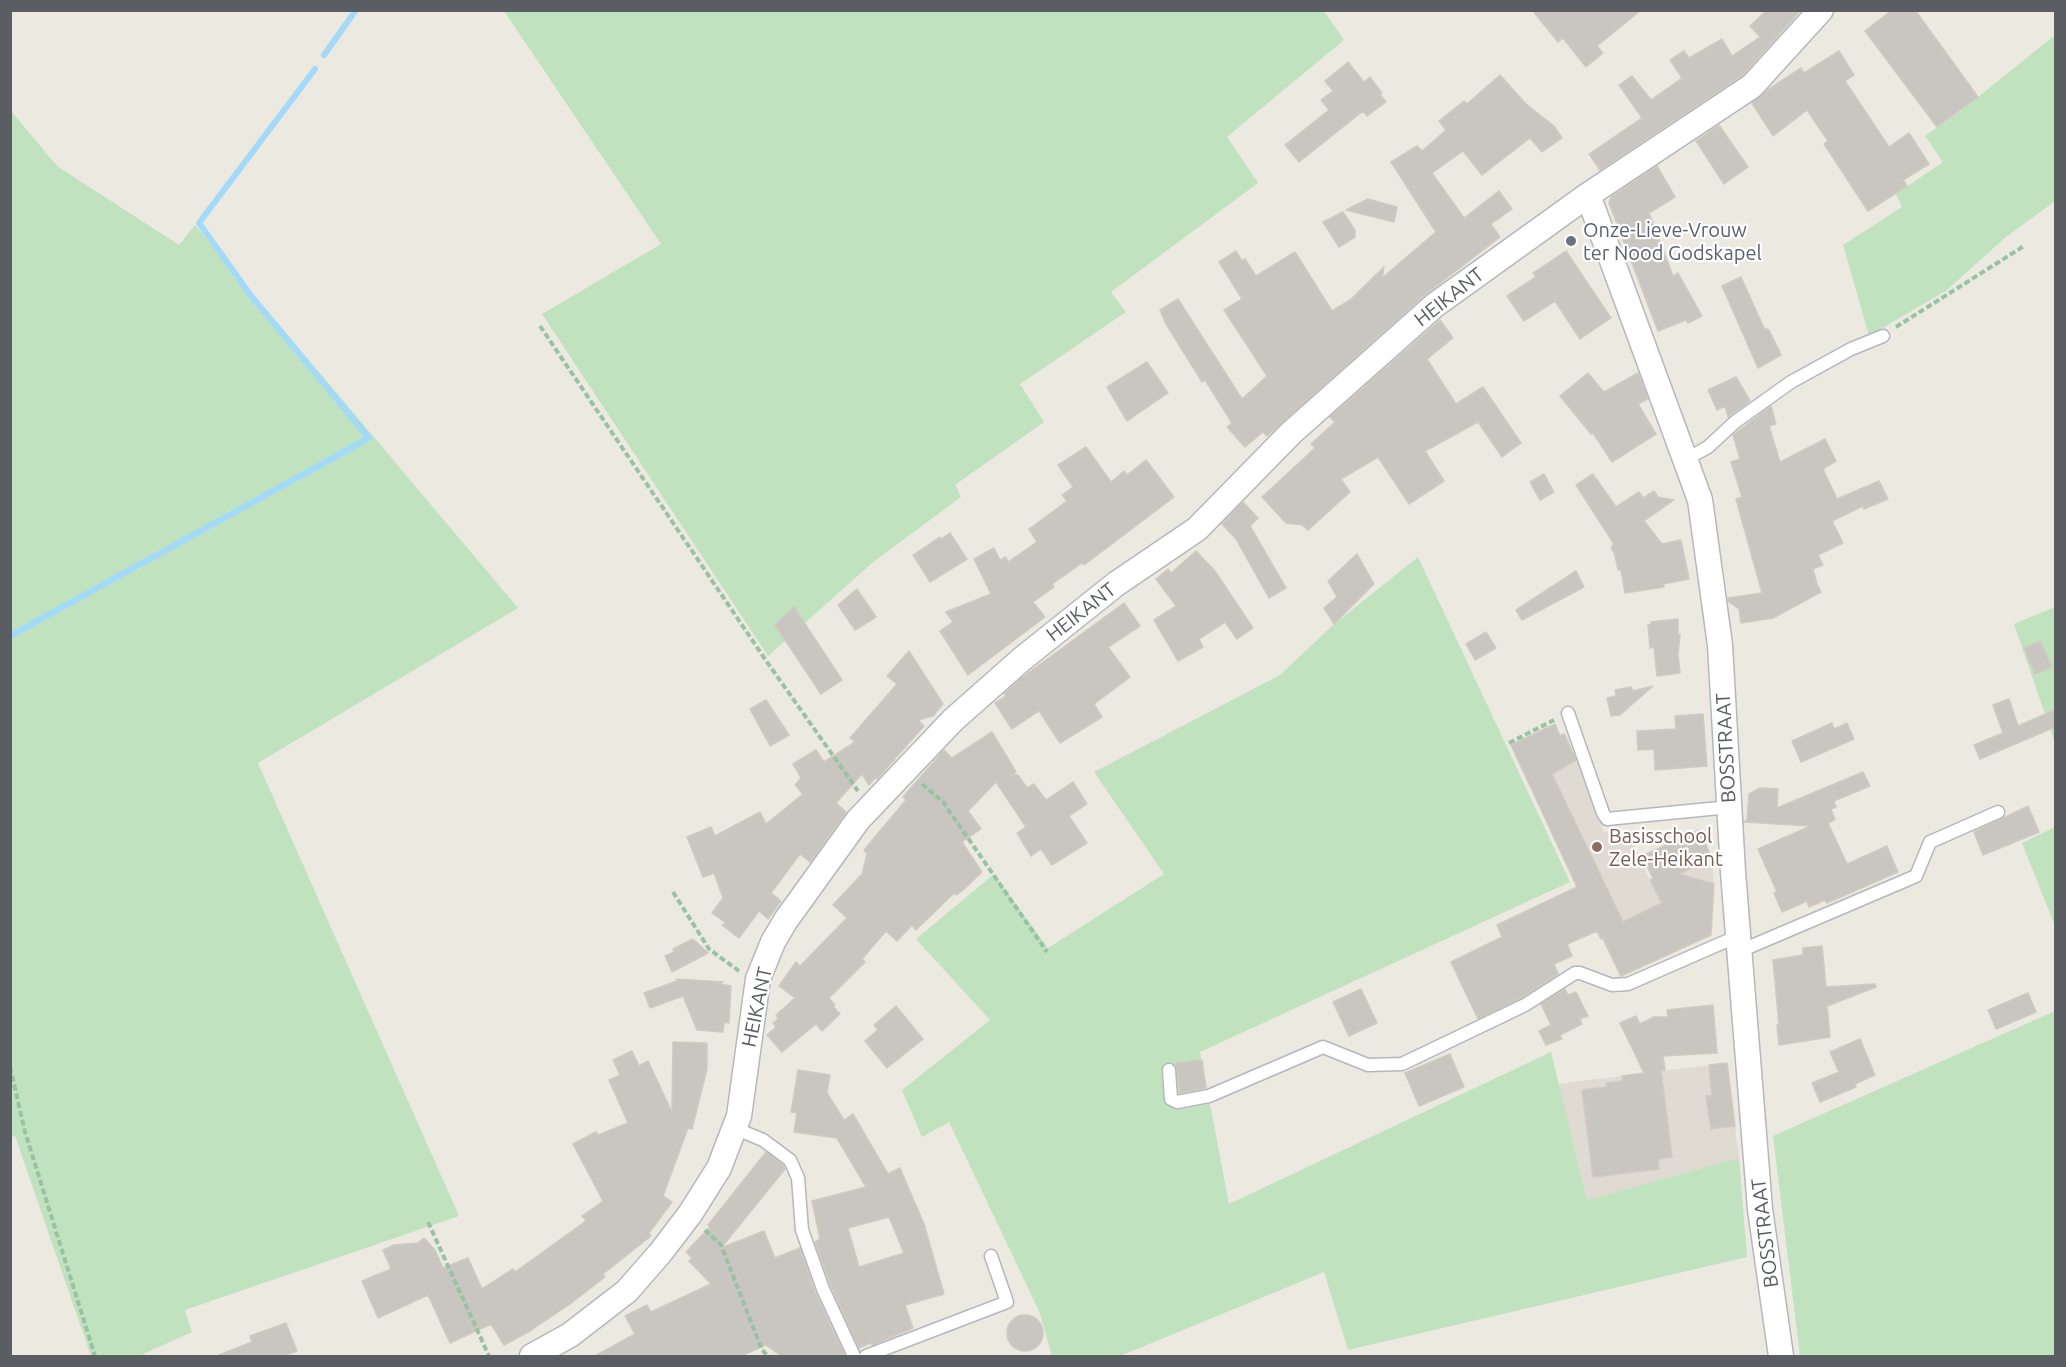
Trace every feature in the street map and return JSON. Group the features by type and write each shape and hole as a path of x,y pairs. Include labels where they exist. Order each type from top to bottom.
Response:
{"street":[{"name":"HEIKANT","path":"532,1356 570,1335 627,1291 690,1214 719,1168 739,1116 758,979 773,942 792,910 869,807 953,720 1022,659 1116,584 1197,529 1291,433 1435,305 1588,195 1752,86 1821,10"},
{"name":"BOSSTRAAT","path":"1588,195 1700,500 1720,645 1739,943 1760,1209 1781,1356"}],"lane":[{"path":"1685,460 1708,447 1735,422 1791,382 1851,349 1883,336"},
{"path":"1568,713 1607,819 1730,807"},
{"path":"1169,1070 1171,1099 1177,1102 1209,1096 1323,1047 1368,1065 1402,1064 1525,1005 1575,974 1612,985 1628,984 1916,876 1930,842 1998,812"},
{"path":"735,1128 763,1140 790,1160 798,1178 802,1230 823,1289 854,1356"},
{"path":"866,1356 1007,1302 991,1256"}],"path":[{"path":"1883,336 2024,246"},
{"path":"540,326 767,662 869,807"},
{"path":"1509,743 1568,713"},
{"path":"905,770 943,802 1047,952"},
{"path":"674,892 709,949 735,969"},
{"path":"10,1067 25,1132 95,1356"},
{"path":"690,1214 721,1245 762,1350 768,1356"},
{"path":"428,1222 489,1356"}],"shaded area":[{"name":"Basisschool Zele-Heikant","path":"1555,724 1560,736 1565,733 1569,741 1604,832 1630,836 1651,883 1655,885 1712,858 1714,884 1711,935 1620,977 1511,745"},
{"path":"1727,1063 1739,1158 1587,1200 1558,1084"}],"green space":[{"path":"1323,10 1344,40 1227,137 1258,183 1111,292 1126,312 1020,384 1044,422 955,485 961,497 872,563 768,656 542,314 661,244 504,11"},
{"path":"2055,35 2055,201 2006,237 1947,290 1869,336 1843,245 1902,207 1896,194 1943,162 1925,136 1962,110"},
{"path":"11,111 57,166 179,245 195,225 518,608 258,763 459,1216 185,1310 192,1332 139,1356 91,1356 15,1136 11,1137"},
{"path":"1418,557 1570,882 1200,1052 1229,1204 1551,1052 1587,1200 1739,1158 1747,1257 1348,1350 1324,1272 1120,1356 1052,1356 1039,1311 949,1122 922,1137 902,1090 990,1020 916,939 994,874 1048,948 1164,874 1094,772 1280,675 1332,626"},
{"path":"2055,607 2055,743 2014,624"},
{"path":"2055,827 2055,926 2022,843"},
{"path":"2055,1011 2055,1356 1800,1356 1773,1136"}],"building":[{"path":"1532,10 1641,10 1597,46 1603,53 1586,67 1563,38 1558,42"},
{"path":"1767,10 1801,10 1743,75 1600,170 1589,154 1642,118 1619,85 1632,76 1651,100 1682,78 1670,60 1684,51 1689,58 1722,39 1732,56 1760,37 1750,26"},
{"path":"1892,10 1915,10 1978,97 1937,127 1865,31"},
{"path":"1839,51 1854,75 1845,81 1889,147 1909,133 1929,164 1903,180 1907,186 1868,211 1824,144 1828,141 1807,110 1773,136 1752,103 1801,68 1804,73"},
{"path":"1348,62 1364,82 1370,77 1386,102 1367,116 1363,111 1299,162 1285,145 1329,110 1321,100 1333,91 1325,81"},
{"path":"1500,75 1526,104 1554,126 1562,138 1542,152 1530,138 1482,175 1463,151 1432,173 1464,218 1499,191 1512,209 1491,224 1500,237 1426,294 1267,436 1263,432 1245,447 1227,427 1232,423 1205,380 1202,382 1166,324 1160,310 1178,299 1242,399 1267,376 1224,310 1242,299 1219,262 1236,251 1242,261 1245,259 1256,276 1295,252 1332,311 1350,300 1384,267 1382,278 1436,232 1391,162 1417,146 1422,151 1446,130 1439,121 1464,101 1467,104"},
{"path":"1719,125 1748,167 1724,184 1696,141"},
{"path":"1657,166 1675,197 1649,213 1673,276 1678,273 1702,316 1688,323 1686,320 1658,331 1609,203 1611,197"},
{"path":"1368,199 1397,207 1394,222 1346,210"},
{"path":"1343,212 1355,230 1355,237 1339,247 1323,222"},
{"path":"1566,251 1611,318 1580,339 1555,301 1524,321 1507,296 1536,277 1533,273"},
{"path":"1741,277 1764,328 1769,330 1781,355 1758,368 1722,286"},
{"path":"1440,320 1453,338 1427,359 1456,404 1483,387 1521,443 1502,457 1478,422 1425,451 1444,481 1409,504 1378,457 1341,479 1350,492 1308,530 1302,525 1286,523 1262,497 1315,448 1311,444 1335,422 1330,417"},
{"path":"1147,362 1168,393 1127,421 1107,387"},
{"path":"1588,373 1604,392 1638,373 1648,399 1638,404 1656,434 1612,462 1593,433 1591,434 1560,396"},
{"path":"1736,377 1750,401 1728,417 1725,406 1717,410 1708,390"},
{"path":"1771,406 1776,424 1769,426 1780,462 1825,439 1836,461 1823,469 1837,499 1879,481 1888,499 1864,509 1863,506 1832,521 1843,543 1818,555 1823,565 1813,569 1821,592 1773,618 1741,623 1739,609 1729,602 1728,598 1762,593 1736,499 1742,497 1731,462 1740,459 1733,435"},
{"path":"1086,447 1111,482 1124,471 1127,475 1146,460 1174,497 1084,565 1082,563 1052,584 1054,587 1033,602 1045,617 968,675 940,631 953,622 946,612 991,594 974,559 994,548 1000,560 1006,557 1008,562 1037,542 1029,529 1067,501 1062,495 1073,487 1058,465"},
{"path":"1544,474 1554,492 1540,500 1530,482"},
{"path":"1593,474 1616,507 1639,492 1643,498 1654,491 1658,497 1674,500 1644,521 1662,544 1681,540 1689,579 1663,584 1664,587 1625,593 1621,570 1618,570 1611,547 1614,544 1576,485"},
{"path":"1243,502 1258,518 1250,526 1286,588 1269,598 1236,539 1222,524"},
{"path":"950,533 967,559 930,582 913,555"},
{"path":"1196,551 1215,571 1253,628 1237,639 1225,622 1199,639 1203,647 1178,661 1154,620 1176,606 1156,579 1168,569 1171,573"},
{"path":"1357,554 1374,584 1334,624 1324,608 1337,597 1328,581"},
{"path":"1576,571 1584,587 1522,620 1516,610"},
{"path":"857,589 876,617 855,630 838,605"},
{"path":"1124,603 1140,626 1108,647 1130,677 1094,704 1102,717 1060,743 1039,711 1012,729 995,703 1006,696 1004,694 1024,676"},
{"path":"794,607 842,680 821,694 775,625"},
{"path":"1678,619 1680,673 1657,676 1654,647 1650,648 1648,625 1651,622"},
{"path":"1486,632 1496,648 1475,660 1466,644"},
{"path":"2040,641 2052,667 2035,674 2024,648"},
{"path":"909,651 943,704 933,716 918,720 924,726 877,779 875,778 869,785 862,774 836,803 846,812 810,862 800,854 771,893 781,901 768,919 759,911 739,938 722,925 726,923 712,913 723,898 714,873 703,877 687,837 711,827 715,836 760,812 766,824 803,794 795,785 801,778 793,764 816,750 824,762 855,742 850,738 897,684 887,676"},
{"path":"1653,686 1620,715 1611,716 1607,698 1616,696 1615,690 1631,687 1633,691"},
{"path":"2009,699 2018,726 2055,710 2055,727 1980,759 1974,745 2003,733 1993,705"},
{"path":"766,700 789,735 770,746 750,709"},
{"path":"1703,714 1707,766 1655,770 1654,749 1638,750 1637,731 1676,729 1675,716"},
{"path":"1832,723 1834,729 1847,723 1854,739 1801,762 1792,741"},
{"path":"1555,724 1560,736 1564,734 1576,760 1552,774 1623,922 1662,903 1650,880 1653,878 1642,856 1699,830 1712,858 1679,874 1714,884 1711,935 1621,976 1603,938 1601,939 1597,931 1567,944 1572,956 1554,964 1558,974 1521,998 1478,1019 1451,962 1502,937 1497,925 1577,887 1511,745"},
{"path":"992,732 1016,772 1011,775 1018,775 1027,788 1034,784 1046,800 1073,782 1087,804 1069,816 1087,843 1052,865 1041,849 1031,856 1017,833 1026,827 996,782 968,811 981,829 962,842 982,872 962,891 956,895 954,893 916,930 912,925 897,941 886,931 862,959 865,962 829,998 840,1014 822,1031 816,1024 782,1052 767,1035 776,1027 773,1023 778,1019 776,1015 795,998 779,986 796,962 800,966 847,918 833,905 862,874 867,854 864,850 906,800 903,797 944,750 952,758"},
{"path":"1863,772 1870,786 1834,801 1836,807 1831,809 1835,820 1828,823 1847,864 1887,846 1898,872 1827,903 1825,900 1809,907 1807,901 1782,912 1774,893 1777,892 1758,849 1811,826 1744,822 1747,820 1749,794 1760,788 1778,789 1777,808"},
{"path":"2028,806 2039,832 1983,855 1974,832"},
{"path":"693,939 708,953 672,972 665,956 674,952 673,949"},
{"path":"1822,946 1826,987 1875,984 1876,987 1827,1006 1830,1037 1779,1045 1773,960 1803,955 1803,948"},
{"path":"676,979 723,982 718,984 731,986 729,1023 724,1022 723,1032 697,1030 683,996 650,1008 644,993 677,981"},
{"path":"1361,989 1377,1023 1349,1036 1333,1002"},
{"path":"1565,989 1568,995 1576,992 1588,1016 1580,1019 1582,1024 1560,1035 1562,1039 1546,1045 1539,1031 1551,1025 1541,1004"},
{"path":"2028,993 2036,1012 1996,1029 1988,1010"},
{"path":"1713,1005 1717,1053 1663,1056 1665,1070 1661,1071 1672,1157 1658,1159 1659,1169 1593,1177 1582,1090 1607,1087 1606,1083 1623,1081 1622,1076 1644,1073 1620,1023 1636,1016 1640,1024 1654,1017 1668,1017 1667,1010"},
{"path":"896,1006 923,1039 887,1068 865,1041 878,1030 874,1025"},
{"path":"1860,1039 1875,1075 1855,1084 1856,1087 1820,1102 1812,1083 1839,1072 1830,1052"},
{"path":"673,1042 707,1043 707,1069 692,1129 688,1128 663,1196 672,1202 649,1233 651,1236 603,1274 605,1277 570,1304 530,1331 504,1345 491,1324 450,1343 428,1295 378,1318 362,1281 391,1269 383,1250 394,1245 418,1243 424,1238 435,1250 443,1268 468,1258 482,1289 513,1269 515,1272 586,1221 582,1216 603,1201 573,1144 596,1132 598,1135 628,1123 609,1080 620,1075 613,1060 632,1051 639,1066 648,1061 672,1112"},
{"path":"1450,1054 1464,1087 1419,1106 1405,1073"},
{"path":"1202,1060 1206,1088 1180,1093 1176,1063"},
{"path":"1727,1063 1735,1126 1711,1129 1706,1096 1712,1096 1709,1065"},
{"path":"798,1070 830,1075 827,1093 844,1120 853,1114 888,1174 900,1168 924,1224 944,1294 905,1305 913,1328 859,1348 831,1286 815,1242 820,1239 812,1201 866,1187 837,1138 794,1132 797,1113 791,1112","holes":["889,1217 904,1253 859,1267 848,1228"]},
{"path":"766,1152 785,1169 721,1248 764,1231 775,1258 800,1248 815,1292 844,1354 838,1356 781,1356 766,1345 741,1356 595,1356 635,1334 625,1316 647,1305 651,1312 711,1284 689,1261 692,1258 686,1252 710,1227 708,1225"},
{"path":"1025,1315 1038,1320 1043,1333 1038,1346 1025,1351 1012,1346 1007,1333 1012,1320"},
{"path":"286,1323 297,1351 283,1356 219,1356 252,1342 250,1336"}],"waterway":[{"path":"324,55 356,10"},
{"path":"10,636 369,438 252,297 199,223 315,69"}],"place":[{"name":"Onze-Lieve-Vrouw ter Nood Godskapel","path":"1571,241"},
{"name":"Basisschool Zele-Heikant","path":"1597,847"}]}
